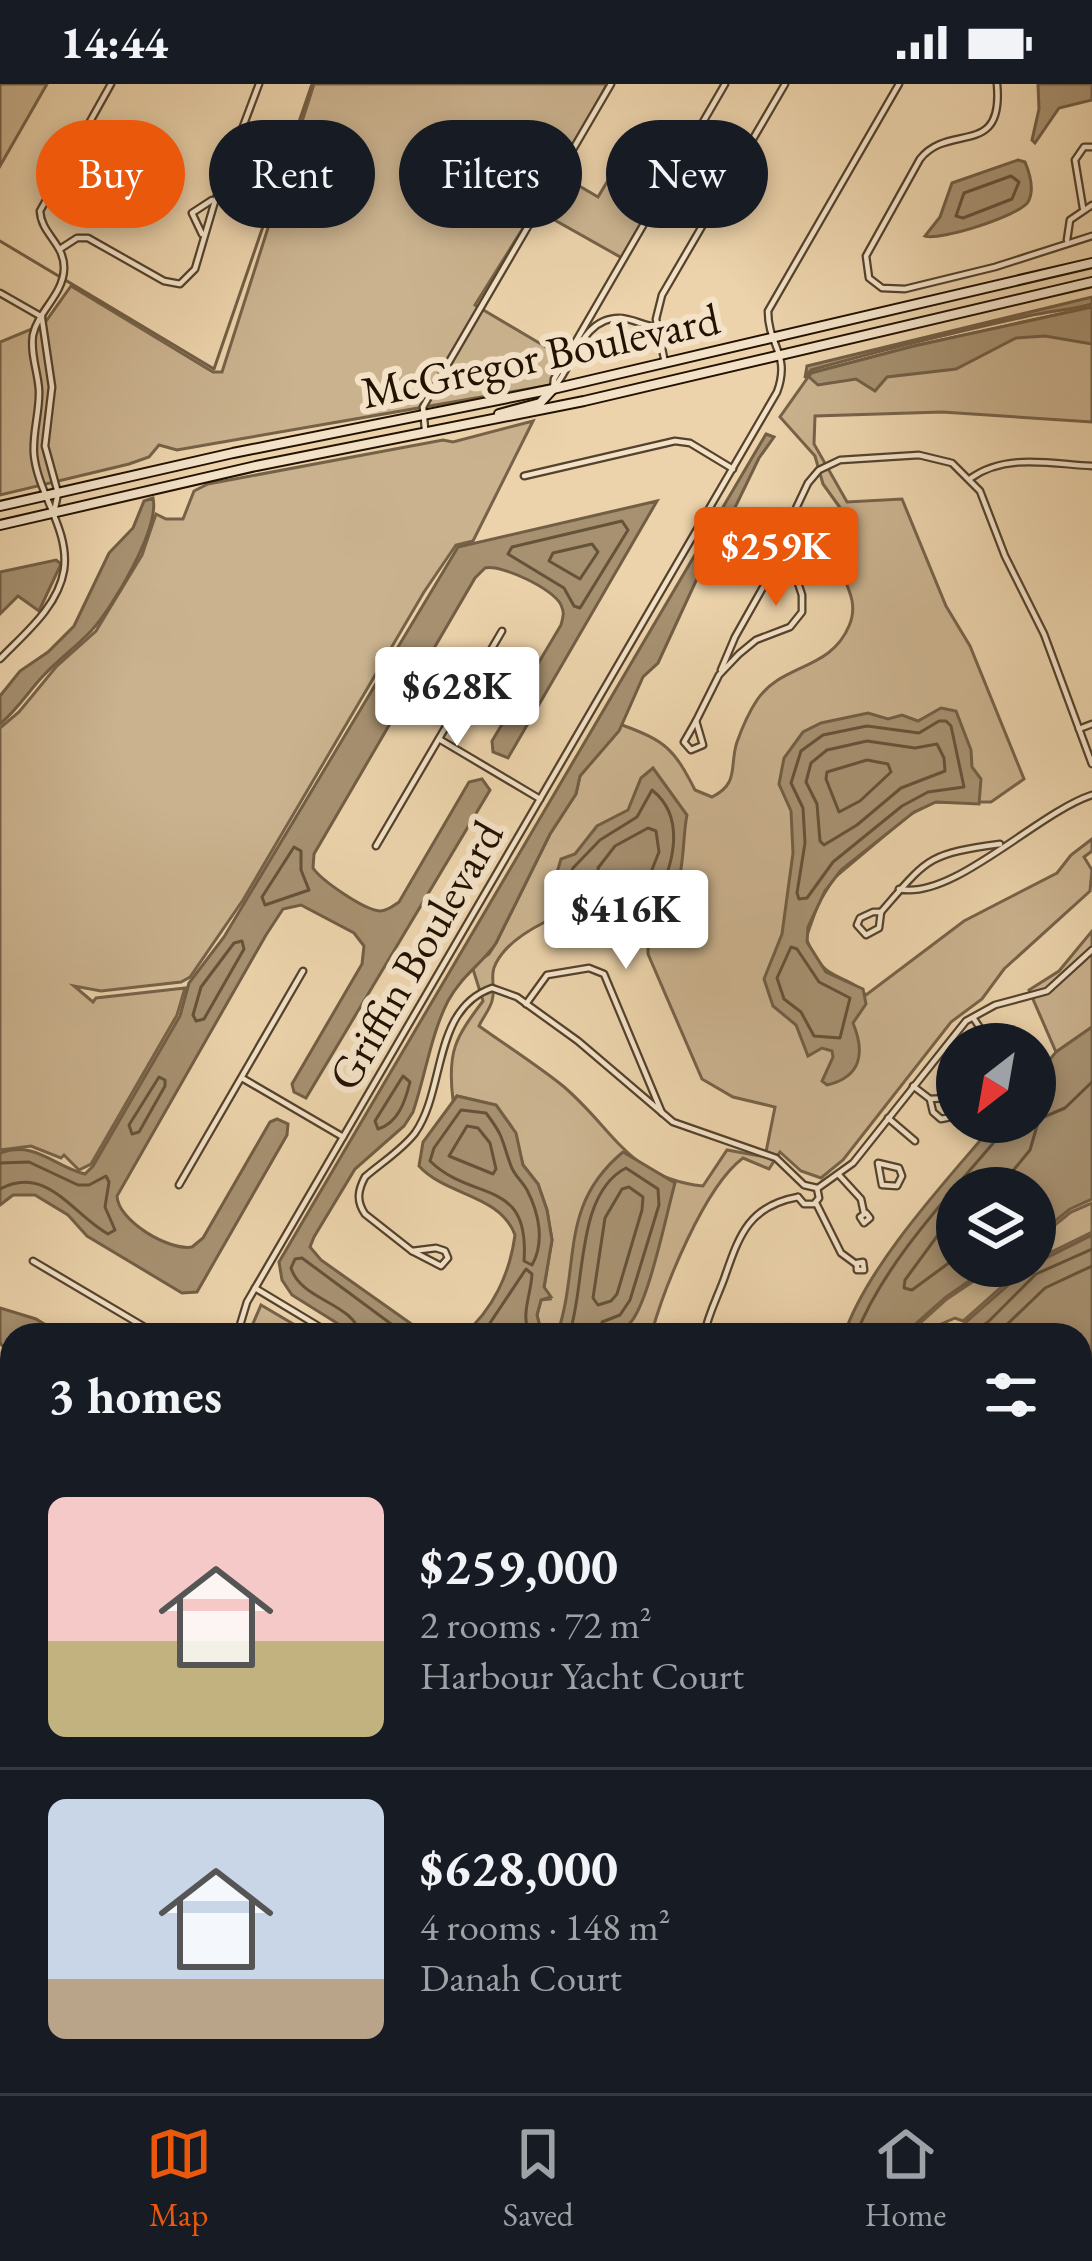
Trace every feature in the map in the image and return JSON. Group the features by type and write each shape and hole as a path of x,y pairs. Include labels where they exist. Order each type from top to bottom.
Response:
{"main road":[{"name":"McGregor Boulevard","path":"0,506 233,452 553,389 1092,263"},
{"name":"McGregor Boulevard","path":"0,525 256,466 476,424 1092,282"},
{"path":"476,424 539,403 553,389"}],"street":[{"path":"0,659 46,609 60,583 64,557 54,513 43,496 34,449 39,388 32,339 62,282 64,267 60,249 42,224 42,203 111,84"},
{"path":"246,120 259,84"},
{"path":"426,435 422,416 435,386 611,84"},
{"path":"553,389 554,379 725,84"},
{"path":"665,363 657,327 662,295 785,84"},
{"path":"782,354 773,338 768,311 899,84"},
{"path":"997,84 997,113 984,132 924,153 868,248 866,272 882,288 898,290 1003,265 1091,237 1092,246"},
{"path":"1083,208 1075,160 1084,147 1092,147"},
{"path":"203,239 192,213 209,201"},
{"path":"1067,243 1070,220 1092,205"},
{"path":"60,249 76,238 88,238 164,281 179,284 195,269 209,221"},
{"path":"0,293 42,317"},
{"path":"42,317 52,396 45,446 58,493 54,513"},
{"path":"553,389 599,321 619,318 657,327"},
{"name":"Griffin Boulevard","path":"240,1323 255,1288 777,392 782,354"},
{"path":"524,476 675,441 690,443 733,469"},
{"path":"696,721 703,745 691,750 683,742 760,596 808,483 819,470 841,460 919,454 952,463 971,478 1037,620 1092,764"},
{"path":"971,478 1007,463 1092,466"},
{"path":"719,675 756,640 790,627 802,612 802,595 790,560 790,521"},
{"path":"376,846 502,631"},
{"path":"1079,729 1092,724"},
{"path":"439,739 541,799"},
{"path":"899,889 912,892 942,884 1061,807 1092,795"},
{"path":"881,911 879,928 873,934 860,932 860,918 881,911 913,872 934,856 1004,843"},
{"path":"412,1251 436,1248 448,1258 434,1266 412,1251 365,1214 358,1200 360,1186 418,1127 452,1025 476,995 492,988 526,1004 578,1041 662,1114 710,1138 776,1159 804,1185 817,1188 839,1175 951,1036 973,1016 1047,991 1092,950"},
{"path":"526,1004 547,975 589,968 604,974 662,1114"},
{"path":"178,1185 304,971"},
{"path":"973,1016 977,1023"},
{"path":"242,1078 343,1137"},
{"path":"913,1086 931,1099"},
{"path":"888,1118 915,1141"},
{"path":"878,1163 901,1172 900,1183 886,1187 878,1178 878,1163"},
{"path":"839,1175 861,1199 864,1213"},
{"path":"798,1197 804,1185"},
{"path":"817,1188 816,1203 841,1253 856,1264"},
{"path":"798,1197 804,1204 816,1203"},
{"path":"708,1323 730,1252 742,1232 774,1201 798,1197"},
{"path":"33,1262 137,1323"},
{"path":"255,1288 312,1323"}],"shaded area":[{"path":"0,84 47,84 0,166"},
{"path":"314,84 607,84 582,131 582,120 399,120 399,228 523,228 475,305 563,357 551,385 177,450 159,445 149,457 129,464 0,495 0,342 44,324 71,286 213,372 222,372 268,228 375,228 375,120 302,120"},
{"path":"606,184 606,228 641,228 622,258 569,228 582,228 582,188 598,197"},
{"path":"1092,307 1092,422 942,412 815,416 814,444 847,502 902,499 946,606 970,646 1024,779 991,802 935,802 909,815 834,878 806,938 820,964 866,995 964,921 1057,873 1092,839 1092,851 1084,857 1092,870 1090,891 1004,969 982,999 950,1023 936,1023 936,1041 843,1160 821,1178 801,1171 780,1152 769,1169 743,1158 728,1172 687,1240 655,1323 539,1323 541,1300 550,1299 544,1288 552,1240 538,1184 523,1165 511,1126 496,1105 457,1096 453,1100 455,1046 483,1001 472,966 496,943 550,834 576,794 580,776 622,725 667,748 695,790 712,797 730,780 737,742 757,700 779,679 841,641 853,607 835,550 841,509 823,484 815,456 780,417 811,373","holes":["602,904 619,909 648,933 648,954 702,1079 733,1097 775,1107 765,1157 727,1150 703,1186 678,1181 639,1162 563,1086 479,1026 492,1001 496,963 515,941 543,923"]},
{"path":"533,421 473,541 456,545 424,592 243,900 190,977 101,991 74,986 93,1002 185,988 177,1015 91,1164 79,1170 64,1155 61,1158 31,1146 0,1150 0,728 96,631 142,555 156,514 183,519 194,491 208,484 443,440 453,442"},
{"path":"1092,931 1092,1027 1056,1052 1056,1023 1043,1023 1029,990 1059,971"},
{"path":"1092,1203 1092,1232 1056,1250 1056,1224"},
{"path":"965,1287 1001,1287 963,1321 920,1323"},
{"path":"261,1305 292,1323 253,1323"}],"water":[{"path":"1038,84 1092,84 1092,100 1059,108 1035,143 1032,140 1039,109"},
{"path":"1018,160 1025,162 1031,187 1022,208 962,231 925,236 940,217 952,183"},
{"path":"1092,297 1092,304 892,348 811,370 805,378 807,366"},
{"path":"1092,307 1092,344 1045,336 1016,338 956,369 887,377 875,391 856,379 818,385 809,377 914,346"},
{"path":"766,434 774,437 707,557 658,663 643,677 619,731 580,776 576,794 550,834 496,943 448,1001 413,1112 404,1126 355,1169 314,1237 310,1247 321,1260 410,1323 337,1323 292,1295 282,1280 279,1262"},
{"path":"153,498 142,547 111,605 0,724 0,696 20,671 74,626 109,553 133,528 144,501"},
{"path":"657,501 508,758 493,752 492,741 561,625 563,611 548,592 514,574 485,568 475,578 314,854 313,868 355,901 374,910 389,909 399,902 469,782 482,779 490,790 306,1098 294,1092 292,1084 362,964 364,946 354,933 301,905 283,909 266,935 117,1196 126,1215 146,1232 171,1244 192,1247 203,1238 270,1122 277,1119 288,1124 287,1135 197,1292 182,1293 87,1236 68,1215 35,1195 13,1195 0,1205 0,1153 34,1152 85,1174 93,1166 180,1016 189,983 224,937 458,547"},
{"path":"56,560 61,564 39,611 18,596 0,614 0,572"},
{"path":"941,708 956,711 971,750 972,767 981,779 979,804 936,802 914,812 841,870 825,891 808,927 807,942 826,972 863,989 866,1004 853,1023 858,1062 848,1076 827,1085 822,1081 832,1051 822,1048 808,1056 796,1025 773,1006 764,979 782,934 793,853 791,811 779,784 784,758 803,732 821,723 868,713 918,721"},
{"path":"653,768 687,815 679,877 667,905 638,918 603,904 558,915 552,910 552,889 561,859 575,854 597,826 628,810 641,778"},
{"path":"1092,1027 1092,1199 1056,1220 1056,1167 958,1167 978,1143 1056,1143 1056,1052"},
{"path":"457,1096 496,1105 516,1133 523,1165 538,1184 547,1210 552,1240 544,1287 551,1297 541,1300 539,1323 474,1323 498,1290 515,1235 497,1211 419,1166 423,1142"},
{"path":"623,1152 675,1183 656,1258 630,1323 560,1323 580,1215 602,1172"},
{"path":"936,1192 936,1287 961,1287 917,1323 849,1323 871,1280"},
{"path":"1092,1235 1092,1323 965,1323 1006,1287 1056,1287 1056,1253"},
{"path":"0,1308 42,1323 0,1323"}],"waterway":[{"path":"0,241 214,369 312,84"}]}
